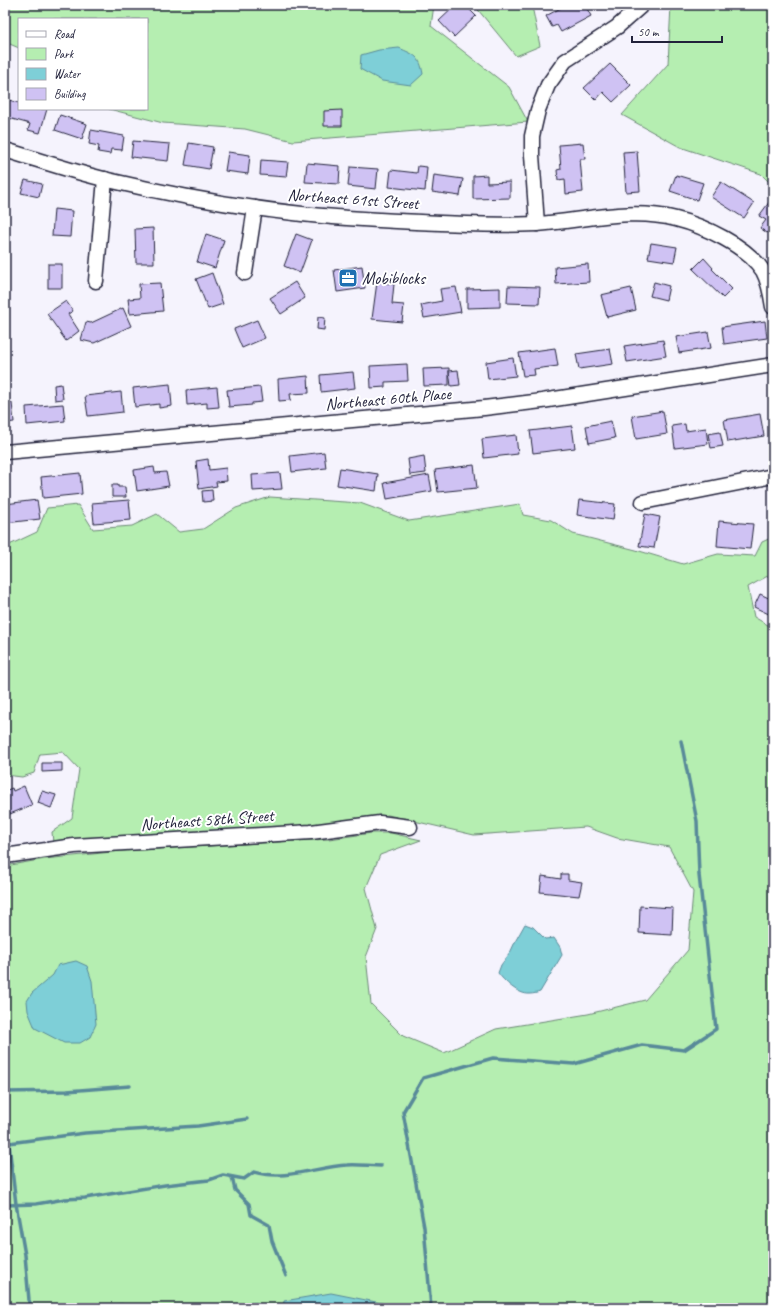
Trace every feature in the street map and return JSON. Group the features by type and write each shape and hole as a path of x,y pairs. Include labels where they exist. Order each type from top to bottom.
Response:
{"street":[{"path":"537,224 532,136 538,110 548,85 565,61 618,27 642,5"},
{"name":"Northeast 61st Street","path":"5,150 105,180 173,194 255,208 304,214 392,221 469,224 537,224 621,214 675,219 704,228 724,238 756,263 764,273 769,286 773,307"},
{"path":"96,281 105,180"},
{"path":"245,273 255,208"},
{"name":"Northeast 60th Place","path":"5,452 484,408 542,401 773,365"},
{"path":"643,502 773,476"},
{"name":"Northeast 58th Street","path":"5,856 74,846 311,832 380,823 410,827"}],"green space":[{"path":"5,5 434,5 431,26 509,87 528,122 293,141 245,129 163,123 113,110 148,110 148,18 18,18 18,48 5,42"},
{"path":"474,5 534,5 532,6 540,46 516,56"},
{"path":"671,5 773,5 773,186 761,174 680,147 622,115 668,64"},
{"path":"270,497 360,503 409,521 520,504 523,515 551,520 573,534 683,564 718,554 755,556 762,542 773,537 773,573 748,587 754,617 773,628 773,1308 5,1308 5,866 45,859 121,851 329,839 372,833 391,833 421,840 380,855 366,888 377,929 366,957 371,1004 403,1036 444,1053 496,1029 588,1014 645,1000 688,950 693,892 669,847 617,838 586,827 474,835 388,815 342,823 53,843 52,832 72,818 79,769 63,752 40,754 34,773 22,777 5,775 5,547 37,532 47,508 78,505 93,529 132,526 157,514 179,532 203,529 236,508"}],"water":[{"path":"399,48 416,57 422,68 423,74 411,85 382,81 360,69 361,55 379,50"},
{"path":"525,924 533,927 545,939 554,938 560,947 562,955 540,992 531,994 525,994 516,990 498,973 501,965 510,953"},
{"path":"76,961 87,966 92,981 96,1024 90,1037 80,1043 64,1043 35,1028 28,1011 27,1001 32,993 53,975 58,965"},
{"path":"331,1293 406,1308 283,1308 284,1301"}],"building":[{"path":"456,5 465,5 476,16 454,37 439,21"},
{"path":"566,5 585,5 591,16 561,32 557,25 552,27 546,16"},
{"path":"610,64 631,85 613,102 603,92 596,100 584,88"},
{"path":"9,100 18,103 18,110 47,110 40,133 28,130 30,124 5,117"},
{"path":"342,110 342,126 324,126 324,111"},
{"path":"60,115 87,124 82,139 55,130"},
{"path":"91,130 124,136 122,150 111,149 110,154 98,152 99,146 89,144"},
{"path":"133,141 170,144 168,161 131,157"},
{"path":"189,143 213,147 209,169 185,165"},
{"path":"583,143 585,159 580,159 583,192 566,194 565,179 558,180 557,170 561,169 559,145"},
{"path":"637,151 640,191 626,192 623,152"},
{"path":"228,152 250,155 248,174 225,171"},
{"path":"261,160 288,162 286,177 260,175"},
{"path":"307,163 340,166 339,184 305,182"},
{"path":"418,166 427,167 425,191 389,187 391,170 417,173"},
{"path":"350,167 378,169 376,189 348,186"},
{"path":"434,175 463,179 460,196 432,192"},
{"path":"487,175 487,183 510,182 510,198 473,199 473,176"},
{"path":"676,175 703,183 697,200 670,191"},
{"path":"25,180 42,184 39,197 21,193"},
{"path":"721,182 754,203 744,218 711,197"},
{"path":"770,201 773,203 773,224 767,233 760,228 766,220 759,216"},
{"path":"54,209 72,211 70,237 52,236"},
{"path":"153,228 154,263 136,263 135,229"},
{"path":"206,234 224,240 215,268 197,262"},
{"path":"296,234 312,240 300,273 284,266"},
{"path":"651,243 677,247 674,262 648,258"},
{"path":"704,258 713,268 712,269 732,289 723,298 693,269"},
{"path":"48,264 62,264 62,288 48,288"},
{"path":"588,264 589,282 556,284 555,267"},
{"path":"362,266 365,288 337,292 334,270"},
{"path":"212,273 223,304 208,309 196,279"},
{"path":"295,282 305,298 281,314 270,298"},
{"path":"377,282 394,284 392,304 404,305 402,322 372,319"},
{"path":"654,282 669,286 666,300 650,296"},
{"path":"160,283 163,311 130,314 128,299 140,298 139,284"},
{"path":"508,286 540,287 539,304 507,303"},
{"path":"456,287 461,312 424,318 421,305 442,301 440,289"},
{"path":"500,288 500,307 467,308 467,289"},
{"path":"631,288 636,310 607,317 601,295"},
{"path":"66,301 73,311 68,314 79,331 66,341 47,314"},
{"path":"123,308 131,326 94,343 81,340 86,322 91,323"},
{"path":"318,317 325,318 324,330 317,329"},
{"path":"257,320 265,338 242,348 234,329"},
{"path":"765,321 767,338 724,344 722,327"},
{"path":"708,332 711,348 679,353 676,337"},
{"path":"663,340 666,356 627,362 624,346"},
{"path":"555,348 558,366 534,369 535,375 523,376 519,353"},
{"path":"610,349 613,364 579,369 576,354"},
{"path":"513,358 516,376 488,379 486,362"},
{"path":"407,364 408,381 385,382 385,387 371,388 370,366"},
{"path":"449,368 449,385 424,386 423,369"},
{"path":"458,370 460,385 451,386 449,371"},
{"path":"353,372 355,388 321,392 320,375"},
{"path":"308,376 309,393 290,394 291,400 279,401 278,379"},
{"path":"61,384 63,399 55,400 54,385"},
{"path":"170,384 172,406 159,408 159,404 135,407 133,388"},
{"path":"217,387 219,407 207,408 207,403 187,405 186,390"},
{"path":"260,387 262,402 252,403 252,405 229,407 227,390"},
{"path":"121,392 123,412 88,416 85,396"},
{"path":"12,403 14,422 5,423 5,404"},
{"path":"63,404 65,421 27,425 26,407"},
{"path":"663,411 667,434 636,439 632,416"},
{"path":"760,414 764,436 728,442 724,420"},
{"path":"611,421 615,438 589,443 586,426"},
{"path":"685,424 686,431 706,428 708,444 675,448 672,426"},
{"path":"572,426 575,448 533,453 530,431"},
{"path":"720,432 723,446 711,448 708,434"},
{"path":"516,435 518,454 484,458 482,439"},
{"path":"324,452 326,468 292,472 290,456"},
{"path":"424,456 426,473 410,475 408,459"},
{"path":"208,459 209,470 226,468 227,481 216,482 217,486 199,489 196,461"},
{"path":"474,465 477,488 438,492 435,470"},
{"path":"154,467 155,473 166,472 169,486 137,491 134,470"},
{"path":"340,468 378,474 376,491 337,485"},
{"path":"80,473 82,494 43,498 41,477"},
{"path":"280,473 282,489 253,491 252,475"},
{"path":"429,475 432,491 387,499 384,483"},
{"path":"112,485 125,487 126,497 112,497"},
{"path":"212,490 213,501 203,502 202,491"},
{"path":"37,500 40,519 5,523 5,504"},
{"path":"129,500 131,520 94,523 92,503"},
{"path":"579,500 615,504 613,520 577,515"},
{"path":"645,514 660,517 654,548 639,546"},
{"path":"719,521 753,524 750,549 717,546"},
{"path":"760,594 773,600 773,616 754,607"},
{"path":"42,763 62,763 62,771 42,772"},
{"path":"24,786 32,805 5,816 5,791 12,788 13,791"},
{"path":"42,791 56,795 51,808 38,803"},
{"path":"561,874 568,874 568,880 582,882 579,896 540,892 542,876 561,879"},
{"path":"640,906 673,908 672,935 639,933"}],"waterway":[{"path":"431,1308 424,1227 403,1112 423,1078 493,1058 574,1064 642,1045 684,1050 716,1029 699,875 697,821 681,741"},
{"path":"5,1092 67,1091 130,1086"},
{"path":"5,1111 16,1204 25,1255 29,1300 32,1308"},
{"path":"9,1143 85,1133 198,1126 247,1119"},
{"path":"5,1205 36,1204 65,1199 85,1198 165,1185 209,1180 223,1175 244,1179 254,1172 277,1175 300,1173 335,1166 381,1166"},
{"path":"232,1177 235,1190 249,1204 251,1215 269,1225 272,1241 286,1276"},
{"path":"209,1308 256,1304"},
{"path":"97,1308 122,1305 125,1308"}],"place":[{"name":"Mobiblocks","path":"348,278"}]}
